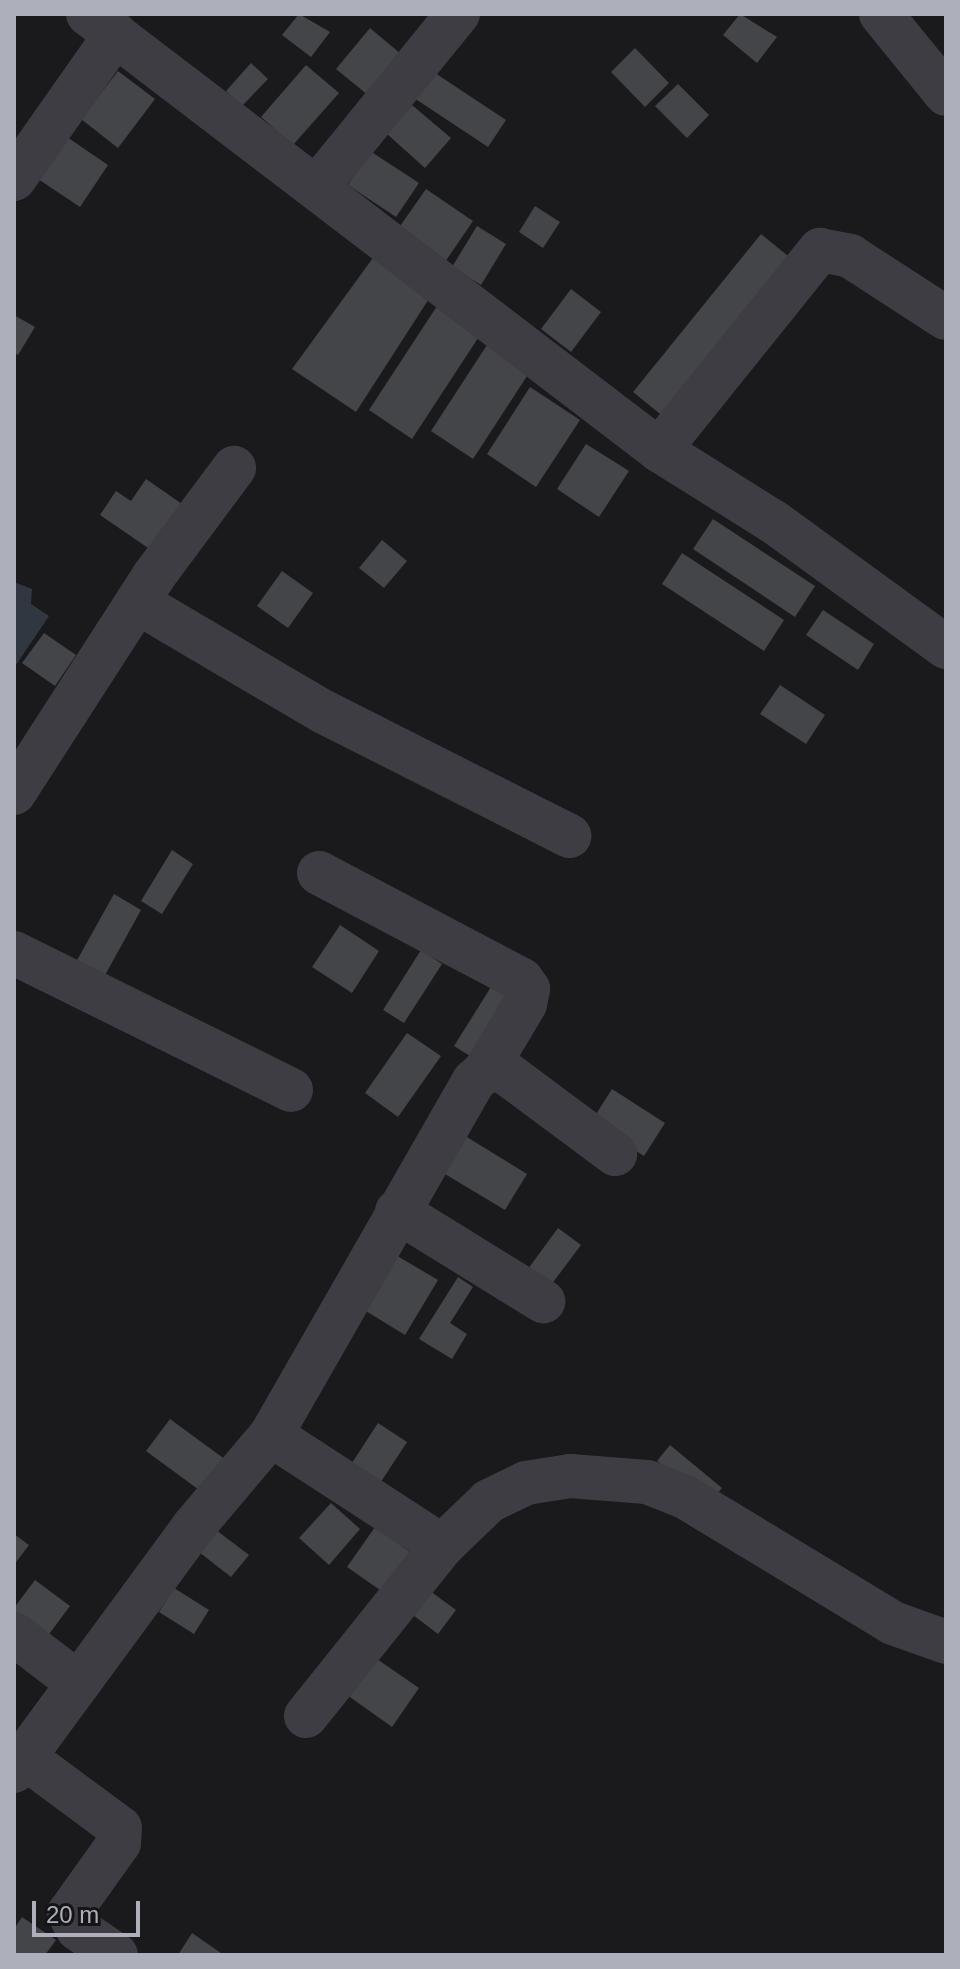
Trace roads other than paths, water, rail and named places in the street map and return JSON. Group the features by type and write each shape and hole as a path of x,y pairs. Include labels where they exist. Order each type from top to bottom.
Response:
{"street":[{"path":"318,186 458,14"},
{"path":"883,15 946,94"},
{"path":"14,179 102,24 318,186 659,450 774,522 946,647"},
{"path":"659,450 820,250 850,256 946,318"},
{"path":"14,793 137,602 234,468"},
{"path":"137,602 324,712 569,836"},
{"path":"116,1955 78,1929 69,1913 119,1843 120,1828 19,1764 194,1526 271,1435 397,1211 525,1004 528,989 522,980 319,873"},
{"path":"14,953 291,1090"},
{"path":"485,1071 502,1070 521,1080 615,1154"},
{"path":"397,1211 543,1301"},
{"path":"271,1435 442,1546"},
{"path":"306,1716 442,1546 489,1501 526,1483 570,1476 647,1482 685,1497 893,1623 946,1642"},
{"path":"14,1634 78,1683"}]}
